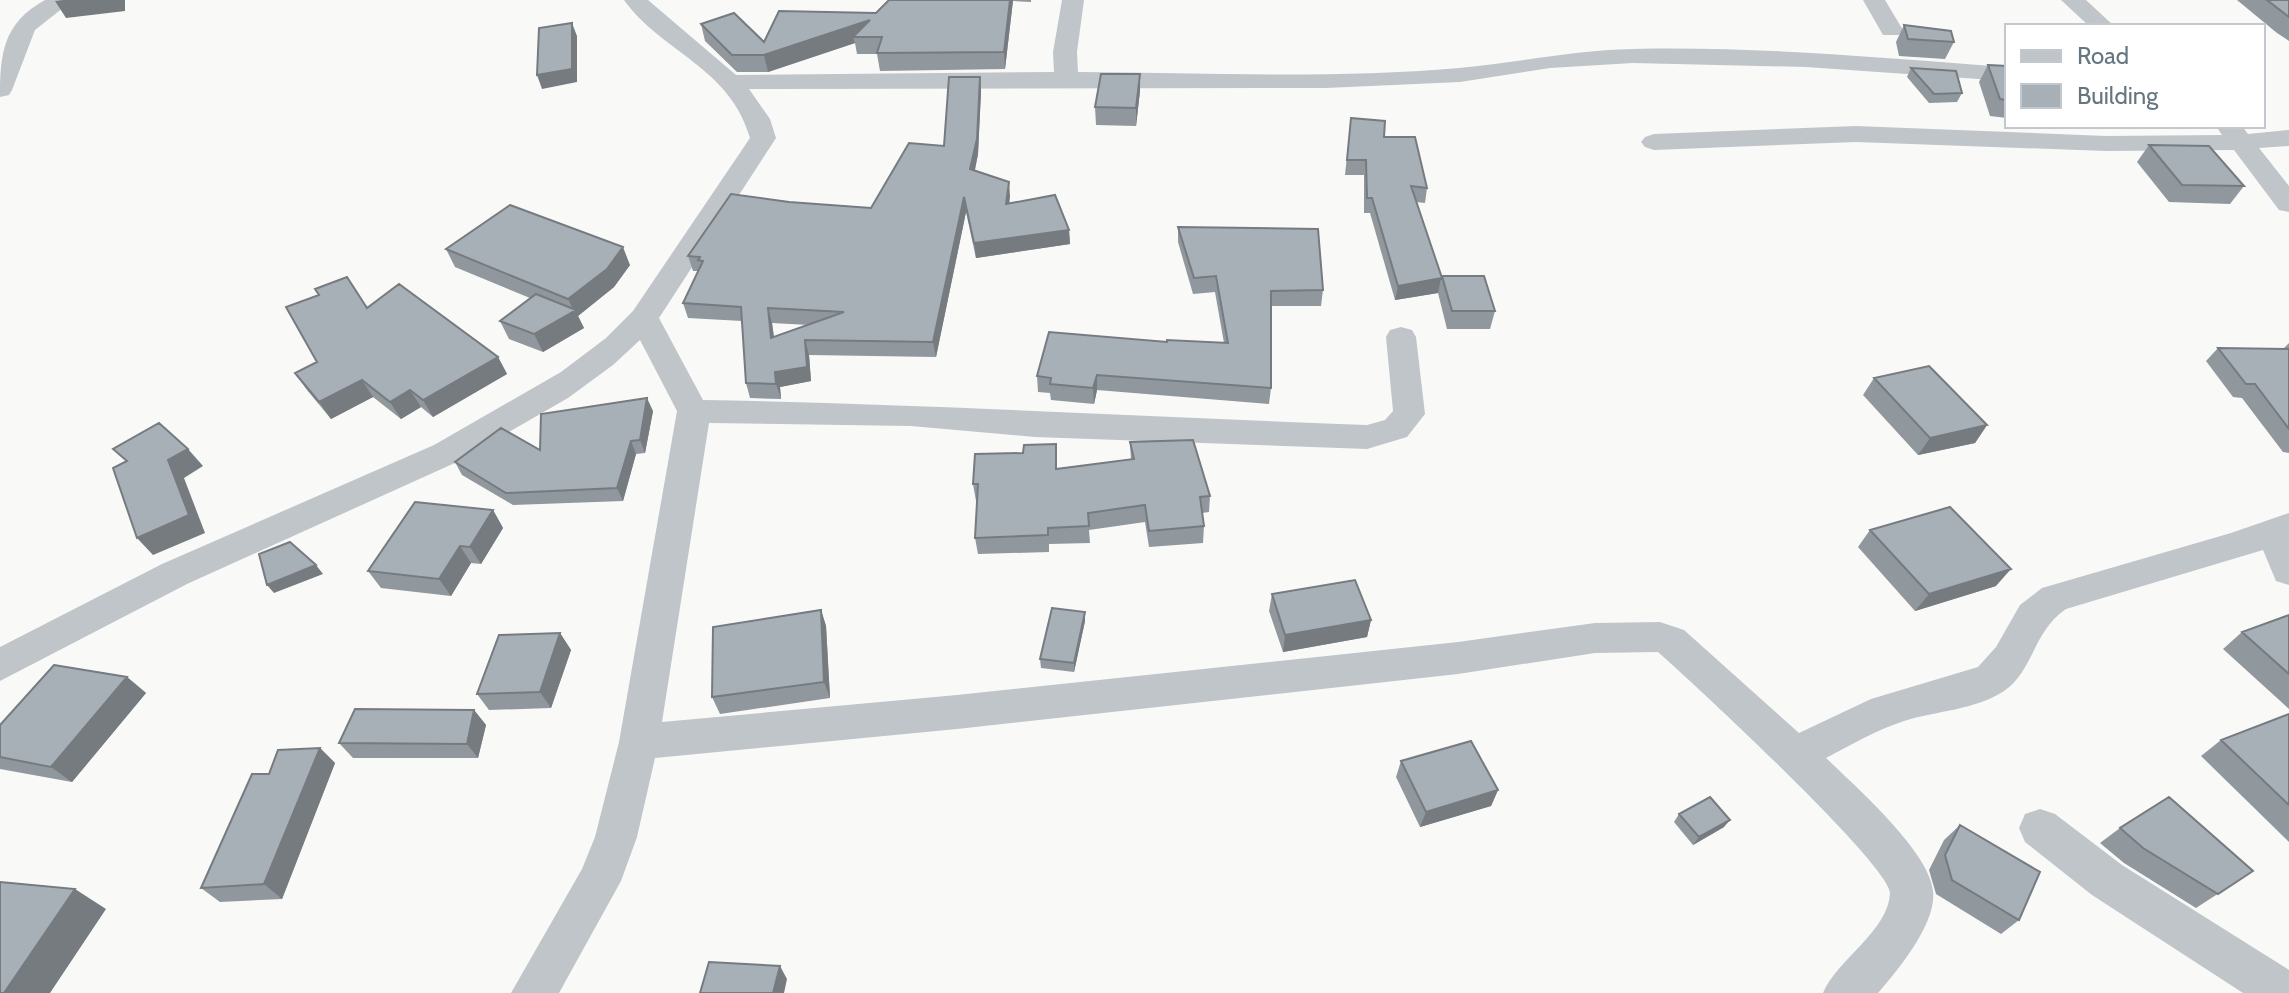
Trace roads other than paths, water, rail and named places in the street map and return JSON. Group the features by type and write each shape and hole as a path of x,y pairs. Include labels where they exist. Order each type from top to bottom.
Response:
{"street":[{"path":"0,90 25,24 42,10 62,0"},
{"path":"0,665 119,600 200,562 386,484 490,430 605,358 644,318 729,187 762,143 760,125 730,82 635,0"},
{"path":"1066,79 1065,52 1073,0"},
{"path":"1874,0 1891,30"},
{"path":"2072,0 2101,24"},
{"path":"730,82 1395,79 1460,75 1550,61 1633,56 1806,60 2005,74"},
{"path":"1654,142 1811,134 1921,135 2052,143 2236,134 2289,138"},
{"path":"2236,134 2289,204"},
{"path":"534,993 599,881 616,837 639,742 693,411 644,318"},
{"path":"693,411 911,415 1035,425 1367,437 1396,429 1409,414 1401,337"},
{"path":"1792,755 1895,706 1991,679 2010,654 2029,618 2038,607 2055,598 2281,529 2289,571"},
{"path":"639,742 957,712 1458,658 1595,638 1653,636 1671,641 1691,659 1879,839 1910,879 1912,892 1897,936 1846,993"},
{"path":"2040,828 2107,880 2284,993"}]}
